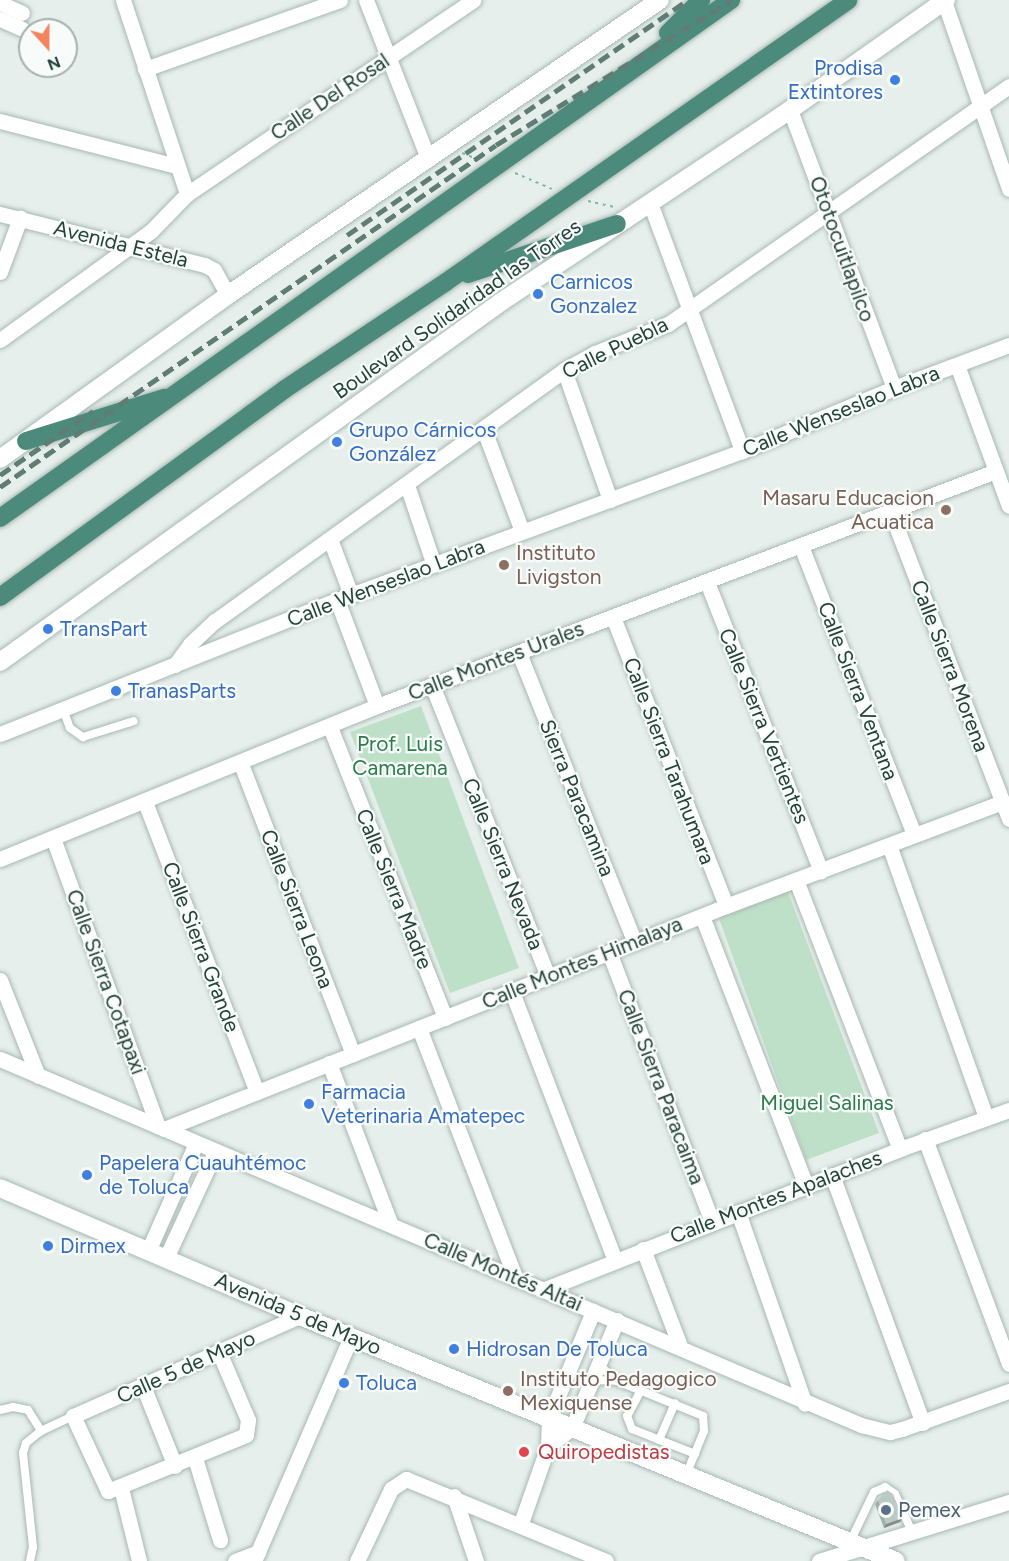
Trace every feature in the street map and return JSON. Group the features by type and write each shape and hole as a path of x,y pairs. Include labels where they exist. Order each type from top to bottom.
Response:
{"highway":[{"path":"634,67 701,0"},
{"path":"0,518 731,0"},
{"name":"Boulevard Solidaridad las Torres","path":"0,597 285,389 446,282 848,0"},
{"path":"446,282 617,224"},
{"path":"26,441 104,414 174,396"}],"main road":[{"path":"0,459 228,295 660,0"},
{"name":"Boulevard Solidaridad las Torres","path":"0,662 501,302 790,110 945,1"},
{"name":"Avenida 5 de Mayo","path":"0,1188 300,1316 896,1561"}],"street":[{"path":"123,0 187,194"},
{"path":"144,69 340,0"},
{"path":"366,0 428,159"},
{"name":"Calle Del Rosal","path":"0,340 130,247 187,194 473,0"},
{"path":"945,1 1009,189"},
{"path":"0,3 22,13"},
{"path":"0,19 18,27"},
{"name":"Calle Puebla","path":"175,665 190,644 215,621 484,430 564,370 610,346 668,324 1009,86"},
{"name":"Ototocuitlapilco","path":"790,110 894,388"},
{"path":"0,120 176,166"},
{"path":"642,207 692,308 742,451"},
{"name":"Avenida Estela","path":"0,214 206,265 214,270 228,295"},
{"path":"0,272 20,218"},
{"name":"Calle Wenseslao Labra","path":"0,734 344,597 742,451 894,388 1009,345"},
{"path":"957,365 1009,506"},
{"path":"564,370 610,500"},
{"path":"484,430 522,531"},
{"name":"Calle Montes Urales","path":"0,859 241,764 377,706 891,513 996,471"},
{"path":"407,485 434,565"},
{"name":"Calle Sierra Morena","path":"891,513 1009,819"},
{"path":"330,539 344,597 377,706"},
{"name":"Calle Sierra Ventana","path":"801,546 914,835"},
{"name":"Calle Sierra Vertientes","path":"707,582 821,871"},
{"name":"Calle Sierra Tarahumara","path":"613,617 726,906"},
{"name":"Sierra Paracamina","path":"519,653 634,943"},
{"name":"Calle Sierra Nevada","path":"432,685 548,977"},
{"name":"Calle Sierra Madre","path":"330,727 445,1017"},
{"name":"Calle Sierra Leona","path":"241,764 353,1054"},
{"name":"Calle Sierra Grande","path":"144,802 257,1092"},
{"name":"Calle Montes Himalaya","path":"161,1127 257,1092 702,915 1002,802"},
{"name":"Calle Sierra Cotapaxi","path":"53,838 161,1127"},
{"path":"889,845 986,1118"},
{"path":"796,880 900,1149"},
{"path":"702,915 806,1186"},
{"name":"Calle Sierra Paracaima","path":"609,952 712,1222"},
{"path":"0,980 38,1076"},
{"path":"512,992 615,1260"},
{"path":"419,1028 516,1279"},
{"name":"Calle Montés Altai","path":"0,1059 215,1152 390,1223 516,1279 545,1288 593,1311 680,1346 805,1404 876,1430 890,1432 923,1423 1009,1391"},
{"path":"329,1063 390,1223"},
{"name":"Calle Montes Apalaches","path":"545,1288 925,1139 1009,1110"},
{"path":"925,1139 1009,1364"},
{"path":"148,1251 196,1143"},
{"path":"166,1258 215,1152"},
{"path":"832,1175 923,1423"},
{"path":"738,1212 805,1404"},
{"path":"643,1249 680,1346"},
{"path":"521,1523 548,1446 549,1418 593,1311"},
{"name":"Calle 5 de Mayo","path":"73,1416 300,1316"},
{"path":"548,1446 572,1428 617,1320"},
{"path":"235,1561 256,1556 351,1337"},
{"path":"73,1416 108,1491 121,1488 195,1458 240,1438 248,1429 219,1352"},
{"path":"143,1386 174,1466"},
{"path":"195,1458 220,1540"},
{"path":"357,1561 397,1482 414,1480 521,1523 606,1561"},
{"path":"121,1488 140,1561"},
{"path":"454,1496 476,1561"},
{"path":"819,1561 855,1545 912,1532 1009,1502"}],"lane":[{"path":"63,709 70,728 83,737 134,722"},
{"path":"598,1364 617,1381 703,1416 704,1431 686,1476"},
{"path":"592,1380 617,1381"},
{"path":"640,1392 628,1423 637,1432 695,1454"},
{"path":"659,1440 675,1403"},
{"path":"0,1410 13,1407 28,1410 41,1431"},
{"path":"30,1561 33,1546 23,1453 26,1443 41,1431 73,1416"},
{"path":"855,1545 874,1492 885,1487 895,1494 912,1532"}],"path":[{"path":"444,147 569,196 642,207"}],"green space":[{"name":"Prof. Luis Camarena","path":"421,706 519,968 450,993 350,732"},
{"name":"Miguel Salinas","path":"786,887 879,1133 806,1160 717,913"}],"building":[{"name":"Pemex","path":"887,1490 893,1494 903,1518 886,1524 878,1500"}],"railway":[{"path":"347,235 688,0"},
{"path":"0,487 496,145 732,0"},
{"path":"0,475 93,411"}],"place":[{"name":"Prodisa Extintores","path":"895,80"},
{"name":"Carnicos Gonzalez","path":"538,294"},
{"name":"Grupo Cárnicos González","path":"337,442"},
{"name":"Masaru Educacion Acuatica","path":"946,510"},
{"name":"Instituto Livigston","path":"504,565"},
{"name":"TransPart","path":"48,629"},
{"name":"TranasParts","path":"116,691"},
{"name":"Farmacia Veterinaria Amatepec","path":"309,1104"},
{"name":"Papelera Cuauhtémoc de Toluca","path":"87,1175"},
{"name":"Dirmex","path":"48,1246"},
{"name":"Hidrosan De Toluca","path":"454,1349"},
{"name":"Toluca","path":"344,1383"},
{"name":"Instituto Pedagogico Mexiquense","path":"508,1391"},
{"name":"Quiropedistas","path":"524,1452"},
{"name":"Pemex","path":"886,1510"}]}
